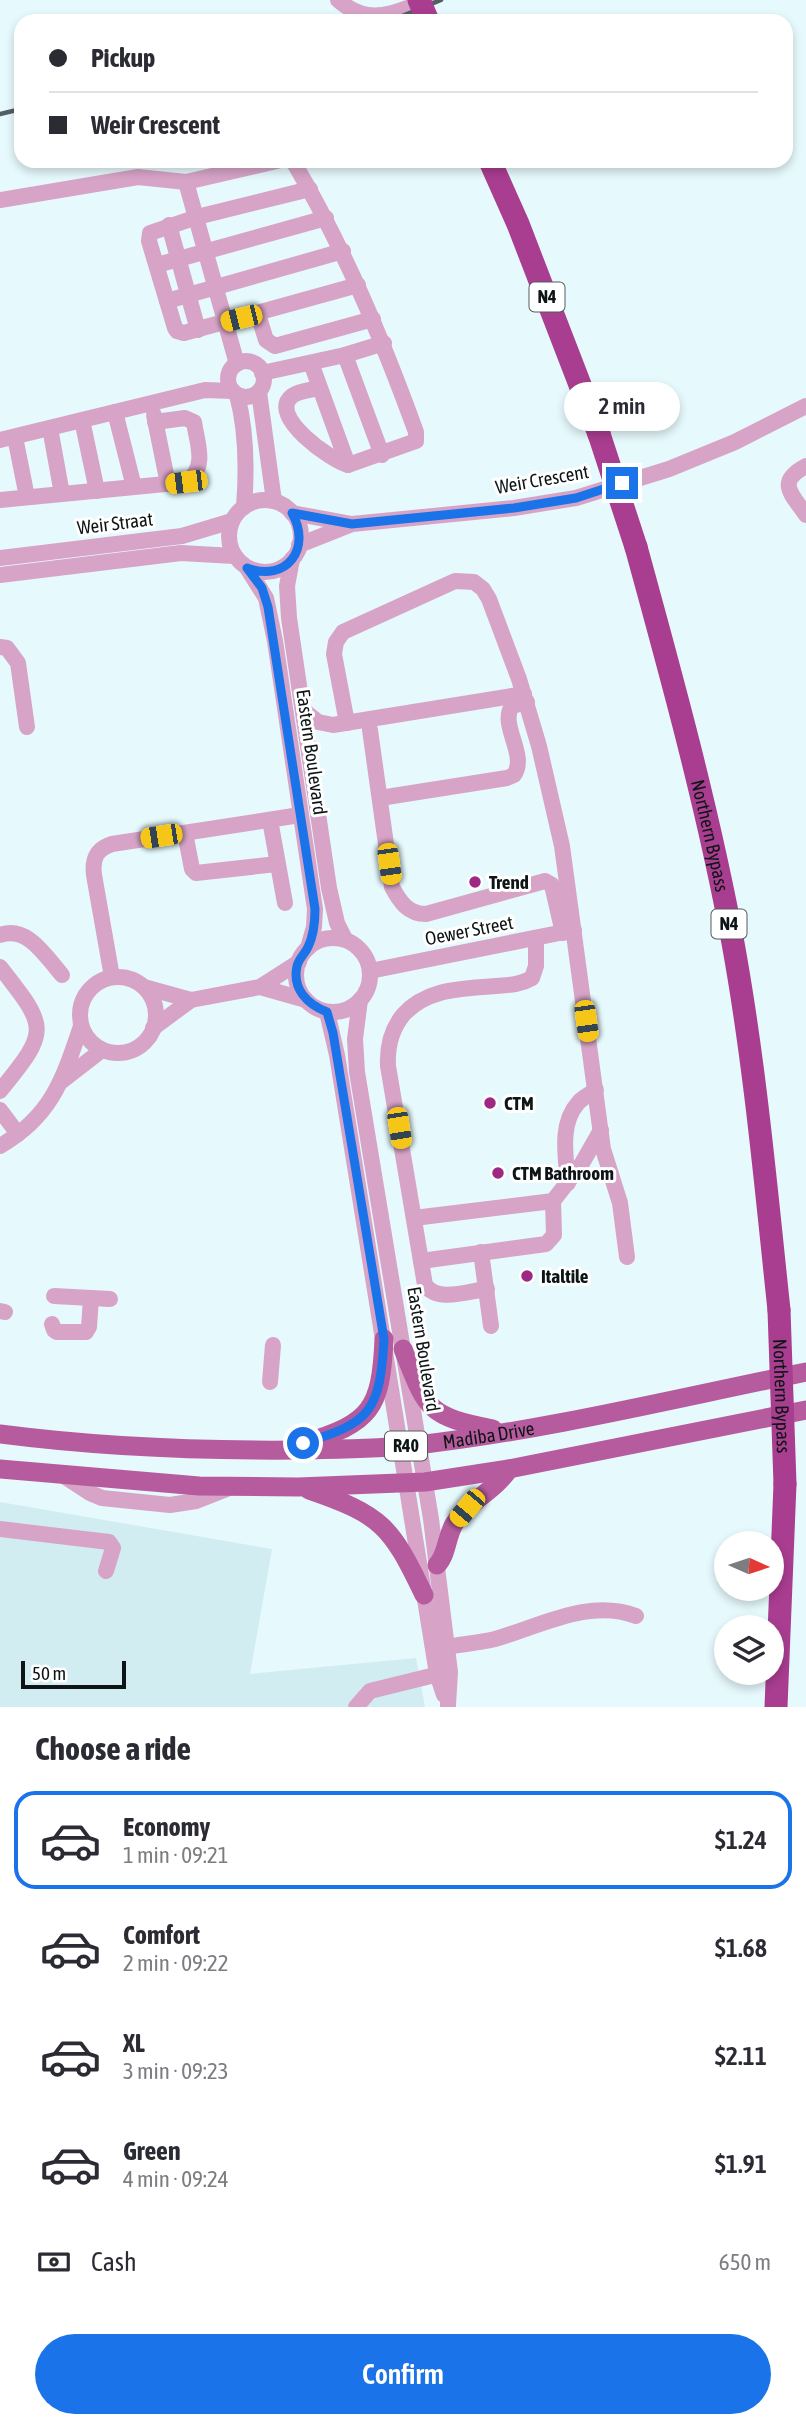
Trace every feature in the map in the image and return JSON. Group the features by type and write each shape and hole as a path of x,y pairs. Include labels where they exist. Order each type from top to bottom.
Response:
{"highway":[{"name":"Northern Bypass","path":"493,168 518,223 599,434 636,547 688,740 733,943 750,1059 779,1310 785,1484 776,1707"}],"main road":[{"path":"276,1450 346,1429 365,1415 375,1399 381,1381 384,1339"},
{"path":"403,1349 423,1396 436,1411 459,1422 509,1432"},
{"name":"Madiba Drive","path":"0,1434 105,1446 214,1450 409,1446 509,1432 806,1372"},
{"name":"Madiba Drive","path":"0,1469 231,1487 425,1482 509,1469 806,1410"},
{"path":"437,1565 443,1559 445,1543 456,1520 475,1499 503,1479 509,1469"},
{"path":"298,1487 350,1505 380,1523 403,1552 424,1595"}],"street":[{"path":"338,0 353,11 365,14"},
{"path":"384,14 428,0"},
{"path":"297,168 343,251 384,343 417,437 413,444 348,465 332,459 312,444 290,417 290,398 319,388"},
{"path":"0,200 129,178 186,182 209,169"},
{"path":"186,182 224,323 233,369 228,380 235,393 244,428 244,506"},
{"path":"310,189 197,217 150,233 149,239 177,331 184,333 198,330 358,285"},
{"path":"157,265 326,218"},
{"path":"169,225 198,330"},
{"path":"167,302 343,251"},
{"path":"257,314 266,340 275,346 373,319"},
{"path":"262,373 345,355 384,343"},
{"path":"345,355 382,455"},
{"path":"205,390 247,362 252,363 262,373 263,382 259,392 274,502"},
{"path":"311,363 348,465"},
{"path":"27,497 8,439 205,390 248,397 259,392"},
{"path":"151,404 168,484"},
{"name":"Weir Crescent","path":"352,524 514,508 576,498 668,469 735,442 806,406"},
{"path":"116,412 134,487"},
{"path":"0,500 186,482 199,467 194,422 185,418 155,422"},
{"path":"82,421 97,491"},
{"path":"50,428 62,494"},
{"path":"806,466 794,472 788,480 788,490 806,514"},
{"path":"263,500 274,502 292,513 352,524 296,552 276,570 257,572 247,568 234,556 230,544 232,520 244,506 263,500"},
{"path":"292,513 300,534 296,552"},
{"name":"Weir Straat","path":"0,558 190,534 232,520"},
{"name":"Eastern Boulevard","path":"296,552 287,600 329,888 337,923 345,939 362,951 370,971 370,982 360,1000 355,1040 357,1072 403,1349 409,1446 405,1483 424,1595 448,1706"},
{"path":"0,575 181,553 234,556"},
{"name":"Eastern Boulevard","path":"247,568 262,588 268,607 315,909 314,927 308,948 299,962"},
{"path":"347,723 334,654 343,632 455,581 474,582 483,589 489,598 525,698 562,846 569,931 608,1170 621,1203 626,1257"},
{"path":"0,647 7,648 18,663 27,727"},
{"path":"303,710 318,722 333,725 525,698"},
{"path":"380,798 514,775 518,763 508,713 512,706 525,698"},
{"path":"370,730 392,887 399,901 414,912 426,914 545,881 552,885 569,931"},
{"path":"113,977 93,875 96,854 103,847 300,816"},
{"path":"270,820 285,903"},
{"path":"185,833 192,869 196,873 277,864"},
{"name":"Oewer Street","path":"370,971 569,931"},
{"path":"0,935 12,932 23,934 62,975"},
{"path":"308,948 325,938 345,939"},
{"path":"487,1289 442,1295 434,1293 425,1285 388,1058 391,1037 399,1020 420,1001 436,993 454,989 524,982 532,978 535,972 536,938"},
{"path":"0,1146 18,1135 48,1103 62,1081 81,1026 80,1008 84,995 92,985 113,977 128,978 144,987 191,1000 260,988 299,962"},
{"path":"299,962 296,980 306,1000"},
{"path":"0,967 29,1003 37,1031 29,1056 0,1091"},
{"path":"81,1026 92,1043 102,1050 126,1052 138,1047 147,1039 156,1016 154,1004 144,987"},
{"path":"260,988 306,1000 327,1012 339,1012 360,1000"},
{"path":"153,1028 191,1000"},
{"name":"Eastern Boulevard","path":"327,1012 337,1055 384,1339 409,1446 425,1482 447,1647 443,1673"},
{"path":"62,1081 102,1050"},
{"path":"568,1183 565,1150 567,1125 576,1104 596,1090"},
{"path":"0,1110 18,1135"},
{"path":"414,1218 553,1201 568,1183 601,1130"},
{"path":"421,1261 550,1242 555,1229 553,1201"},
{"path":"481,1252 491,1326"},
{"path":"54,1296 110,1299"},
{"path":"52,1324 57,1332 86,1332 89,1327 91,1298"},
{"path":"270,1381 272,1345"},
{"path":"0,1529 108,1542 113,1548 106,1571"},
{"path":"447,1647 492,1640 596,1609 619,1609 636,1616"},
{"path":"356,1707 370,1691 443,1673"}],"shaded area":[{"path":"0,1502 272,1549 250,1674 416,1658 425,1707 0,1707"}],"railway":[{"path":"407,14 441,0"},
{"path":"0,114 14,111"}],"place":[{"name":"Trend","path":"475,882"},
{"name":"CTM","path":"490,1103"},
{"name":"CTM Bathroom","path":"498,1173"},
{"name":"Italtile","path":"527,1276"}],"route":[{"path":"303,1443 346,1429 365,1415 375,1399 381,1381 384,1339 333,1033 327,1012 306,1000 296,980 297,968 308,948 314,927 315,909 275,641 266,598 247,568 257,572 276,570 285,566 297,553 300,534 292,513 352,524 514,508 576,498 622,483"}]}
